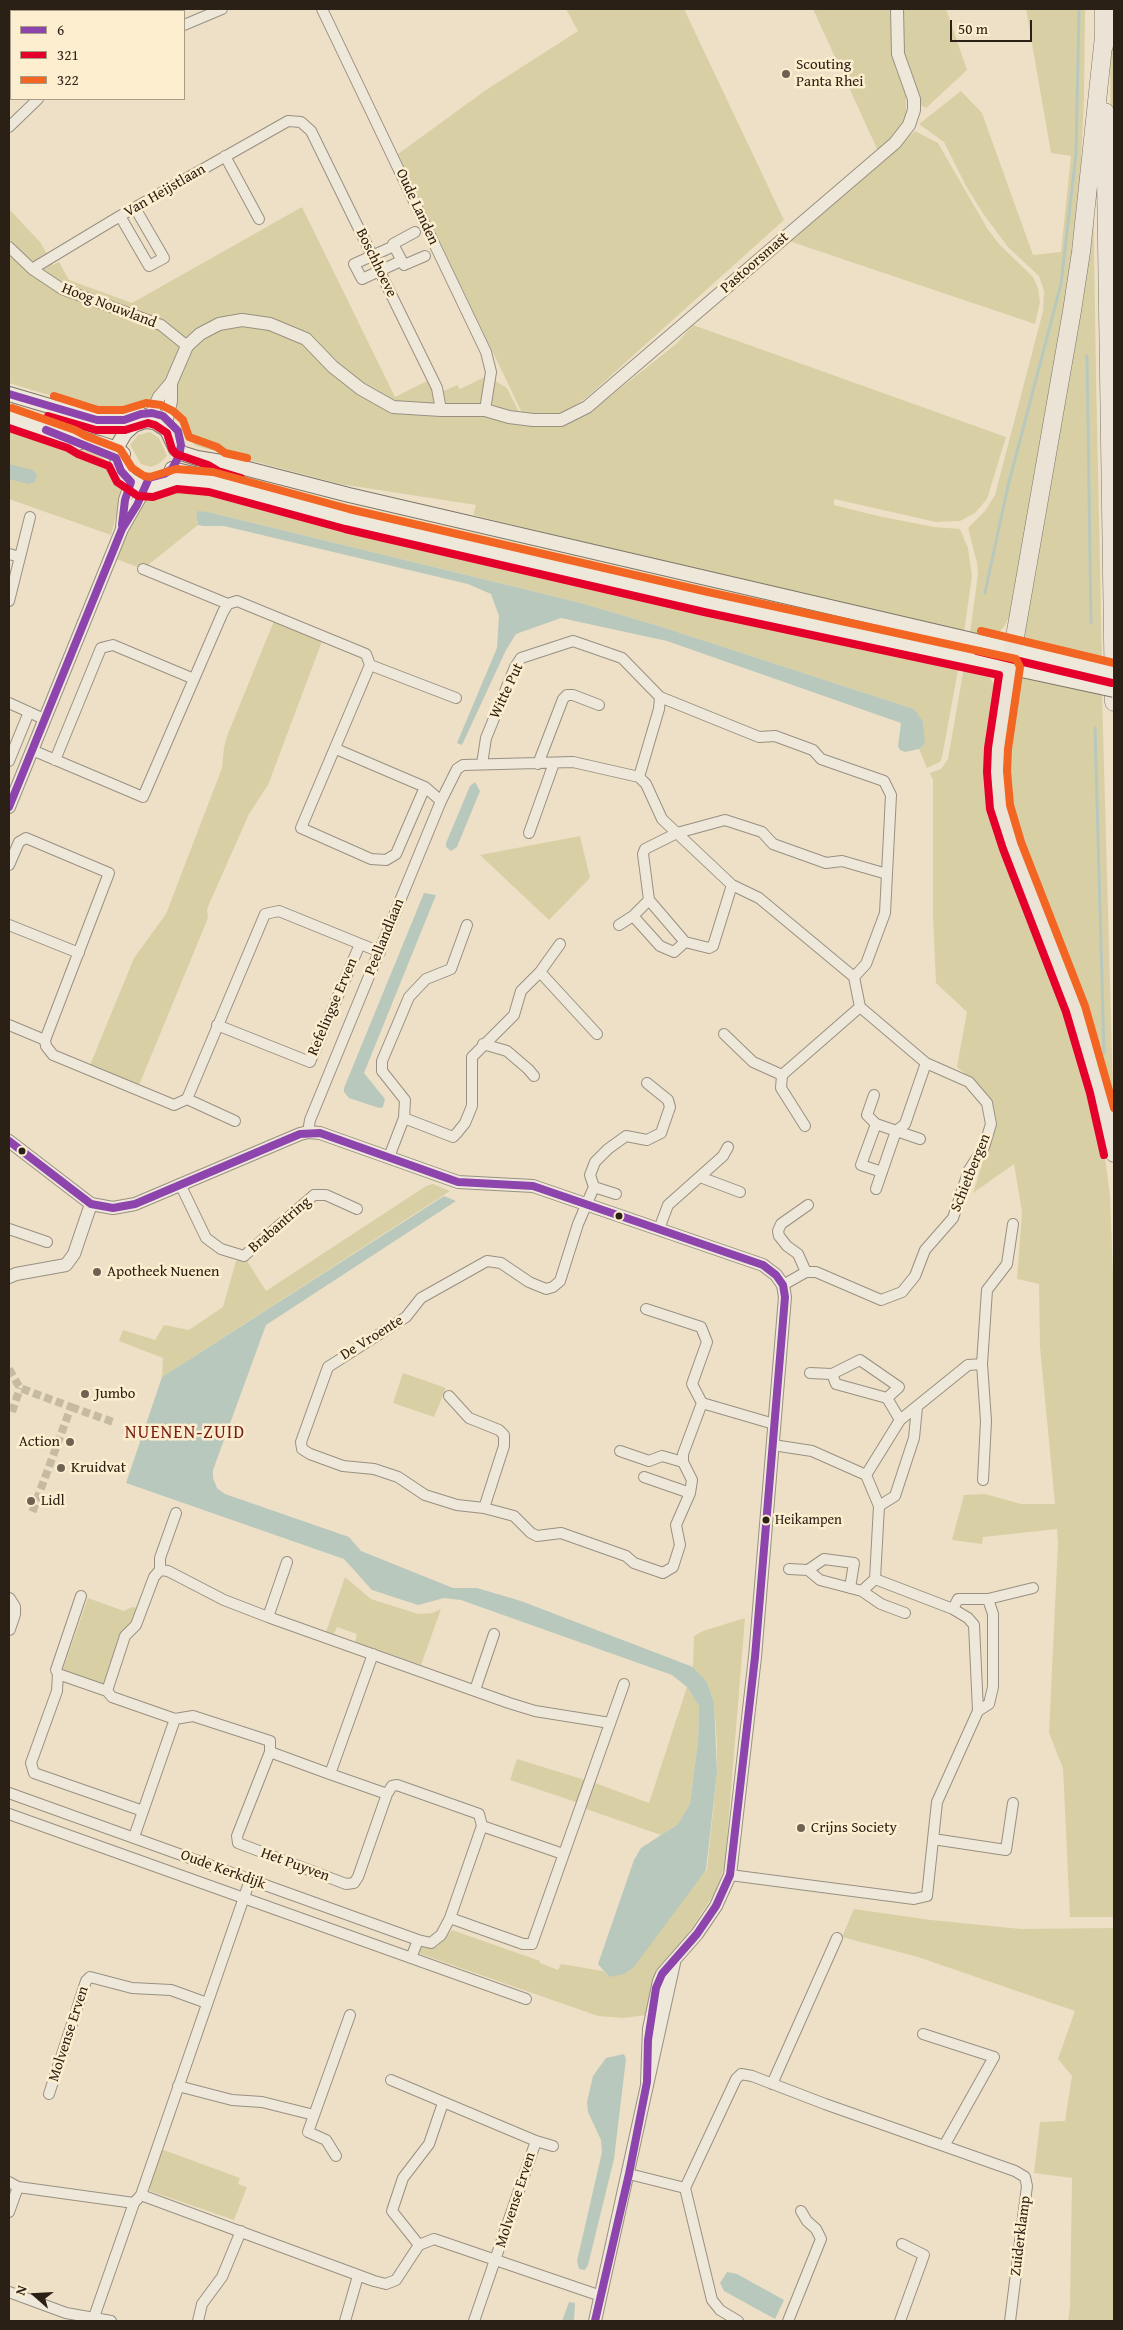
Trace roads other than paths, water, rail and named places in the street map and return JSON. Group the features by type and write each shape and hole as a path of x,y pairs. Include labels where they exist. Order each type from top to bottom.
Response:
{"highway":[{"path":"1104,9 1114,702"},
{"path":"1104,36 1081,252 1010,667 998,748 997,771 1000,808 1012,845 1075,1009 1100,1090 1114,1153"}],"main road":[{"path":"9,394 97,420 125,425"},
{"path":"174,474 180,448 178,431 167,419 141,414 125,425 116,453 121,471 131,482 148,482 174,474 202,476 211,482 347,519 735,609 1114,690"},
{"path":"9,417 72,438 82,439 116,453 122,453 135,474 148,482"},
{"path":"150,417 167,430 176,449 180,448 212,462 221,462 358,498 1114,673"}],"street":[{"path":"185,26 222,9"},
{"name":"Oude Landen","path":"322,9 486,352 491,372 485,410"},
{"name":"Pastoorsmast","path":"187,346 200,334 219,324 242,320 270,324 306,339 333,367 361,389 393,407 485,410 509,417 533,420 562,420 587,407 895,143 909,125 914,110 914,99 898,54 896,9"},
{"path":"9,127 37,100"},
{"name":"Van Heijstlaan","path":"32,269 120,216 288,121 301,122"},
{"name":"Boschhoeve","path":"301,122 311,131 380,270 437,388 441,410"},
{"path":"225,156 259,219"},
{"path":"120,216 148,266 164,258 135,208"},
{"path":"401,261 362,278 354,264 394,246 393,244 415,232"},
{"path":"394,246 404,265 425,256"},
{"name":"Hoog Nouwland","path":"9,247 32,269 62,289 161,325 187,346"},
{"path":"150,417 159,397 171,383 187,346"},
{"path":"167,419 171,401 171,383"},
{"path":"122,529 125,500 131,482"},
{"path":"9,806 122,529 138,506 148,482"},
{"path":"9,601 30,517"},
{"path":"9,554 20,557"},
{"path":"143,568 228,604 237,601 346,644 366,654 370,665 301,828 371,859 386,860 396,854 425,787"},
{"path":"32,750 143,798 228,604"},
{"name":"Witte Put","path":"482,764 486,738 515,667 521,658 573,641 622,658 660,697 759,737 775,736 813,750 821,759 884,780 891,795 887,874"},
{"path":"56,760 101,648 113,645 194,679"},
{"path":"370,665 456,698"},
{"path":"538,764 563,700 567,695 573,695 599,705"},
{"path":"640,777 659,709 660,697"},
{"path":"9,703 44,719"},
{"path":"9,761 29,712"},
{"path":"336,749 425,787 440,801"},
{"path":"482,764 573,762 640,777 646,784 662,819 732,885 759,898 854,977 860,1007 782,1075 781,1088 805,1126"},
{"path":"529,833 554,763"},
{"name":"Peellandlaan","path":"308,1132 310,1120 440,801 457,769 463,765 482,764"},
{"path":"732,885 713,946 709,948 686,942 649,900 643,854 645,849 677,832 724,820 762,832 773,844 826,863 842,861 887,874 884,913 866,964 854,977"},
{"path":"9,865 18,842 26,838 110,873 45,1040 46,1046 52,1055 174,1105 186,1099 234,1121"},
{"path":"619,925 634,916 649,900"},
{"name":"Refelingse Erven","path":"186,1099 265,914 279,911 380,952"},
{"path":"634,916 660,946 674,952 686,942"},
{"path":"9,925 78,953"},
{"path":"389,1158 404,1118 405,1100 382,1071 382,1061 409,998 426,979 451,969 467,925"},
{"name":"Refelingse Erven","path":"217,1025 310,1062 360,944"},
{"path":"404,1118 453,1137 457,1133 465,1124 472,1106 472,1057 514,1014 521,991 540,972 560,944"},
{"path":"540,972 597,1034"},
{"name":"Schietbergen","path":"806,1272 816,1272 881,1300 902,1292 915,1276 925,1250 952,1218 969,1170 984,1147 991,1124 987,1103 969,1082 926,1063 860,1007"},
{"path":"9,1025 45,1040"},
{"path":"724,1034 752,1062 782,1075"},
{"path":"484,1044 507,1051 534,1076"},
{"path":"876,1190 896,1131 905,1124 926,1063"},
{"path":"585,1204 594,1187 590,1175 595,1162 608,1149 626,1136 647,1140 661,1132 670,1107 668,1100 647,1083"},
{"path":"874,1095 867,1115 876,1124 920,1139"},
{"path":"876,1124 861,1165 882,1172"},
{"path":"9,1140 91,1204 113,1208 135,1204 308,1132 320,1133 458,1182 533,1186 763,1265 776,1274 783,1285 785,1297 754,1666 730,1876 716,1906 662,1974 659,1981 657,2020 647,2082 629,2174 595,2321"},
{"path":"659,1229 668,1205 700,1178 722,1156 728,1147"},
{"path":"700,1178 740,1192"},
{"name":"Brabantring","path":"180,1184 206,1238 221,1249 244,1256 314,1195 326,1195 357,1208"},
{"path":"594,1187 616,1194"},
{"path":"9,1277 66,1265 74,1254 91,1204"},
{"name":"De Vroente","path":"585,1204 560,1281 553,1287 546,1289 529,1282 501,1263 487,1261 421,1298 406,1317 328,1367 301,1442 302,1449 310,1454 343,1466 374,1469 398,1477 425,1495 433,1498 456,1505 484,1508 514,1516 531,1533 537,1536 561,1533 626,1556 634,1563 663,1573 673,1568 680,1545 676,1525 690,1493"},
{"path":"783,1285 806,1272 798,1254 787,1246 779,1236 778,1231 781,1224 808,1205"},
{"path":"983,1480 986,1420 982,1364 987,1290 1006,1264 1013,1224"},
{"path":"9,1229 47,1242"},
{"path":"646,1309 701,1327 707,1342 692,1384 702,1402 774,1424"},
{"path":"810,1372 832,1374 860,1360 899,1387 887,1398"},
{"path":"866,1475 900,1420 968,1365 982,1364"},
{"path":"832,1374 836,1384 887,1398 900,1420"},
{"path":"449,1396 469,1418 499,1430 504,1435 504,1446 484,1508"},
{"path":"644,1477 690,1493 692,1480 683,1462 683,1454 702,1402"},
{"path":"879,1506 895,1496 914,1438 917,1406"},
{"path":"773,1445 812,1451 866,1475 879,1506 875,1579 862,1591"},
{"path":"620,1451 649,1461 662,1456 683,1462"},
{"path":"107,1690 125,1636 136,1624 154,1577 160,1570 160,1558 176,1513"},
{"path":"808,1570 824,1559 854,1563 850,1588"},
{"path":"268,1617 287,1562"},
{"path":"789,1569 808,1570 820,1580 862,1591 881,1604 905,1613"},
{"path":"160,1570 168,1571 224,1600 268,1617 536,1711 610,1723"},
{"path":"730,1876 914,1900 927,1896 937,1802 978,1711 974,1625 968,1618 952,1609 875,1579"},
{"path":"952,1609 958,1599 988,1599 1034,1588"},
{"path":"81,1596 56,1670 58,1674 57,1691 31,1764 34,1773 143,1811"},
{"path":"9,1629 14,1614 10,1599"},
{"path":"978,1711 988,1704 993,1687 994,1614 988,1599"},
{"path":"475,1690 494,1634"},
{"path":"330,1774 373,1654"},
{"path":"58,1674 107,1690 112,1697 175,1719 193,1716 265,1738 270,1741 270,1752 387,1794 392,1786 397,1785 479,1814 482,1826 450,1918 442,1935 431,1943 418,1940 411,1958"},
{"path":"450,1918 523,1944 532,1944 624,1684"},
{"path":"134,1837 175,1719"},
{"name":"Het Puyven","path":"270,1752 237,1836 238,1843 346,1884 354,1883 358,1877 387,1794"},
{"name":"Oude Kerkdijk","path":"9,1793 418,1940"},
{"path":"933,1839 1006,1850 1013,1803"},
{"name":"Oude Kerkdijk","path":"9,1814 72,1835 526,2000"},
{"path":"72,1835 78,1817"},
{"path":"482,1826 563,1854"},
{"path":"94,2317 250,1880"},
{"path":"772,2084 837,1938"},
{"name":"Molvense Erven","path":"49,2094 86,1981 90,1977 132,1988 171,1990 207,2003"},
{"path":"336,2156 326,2140 308,2132 350,2015"},
{"path":"923,2034 994,2058 944,2146"},
{"name":"Zuiderklamp","path":"685,2188 736,2079 741,2074 752,2076 1015,2171 1025,2177 1027,2186 1010,2321"},
{"name":"Molvense Erven","path":"391,2080 536,2141 553,2146"},
{"path":"178,2086 232,2100 262,2102 314,2115"},
{"path":"9,2212 13,2184 137,2199 241,2231 358,2276 386,2284 396,2280 418,2245 392,2211 403,2178 429,2144 443,2103"},
{"name":"Molvense Erven","path":"474,2321 536,2141"},
{"path":"629,2174 685,2188 712,2300 720,2310 736,2321"},
{"path":"788,2321 821,2239 816,2229 807,2221 801,2211"},
{"path":"198,2321 202,2304 222,2277 241,2231"},
{"name":"Molvense Erven","path":"418,2245 434,2239 601,2296"},
{"path":"900,2321 924,2255 902,2244"},
{"path":"345,2321 358,2276"},
{"path":"9,2292 66,2313 112,2321"}],"waterway":[{"path":"985,593 1008,486 1061,284 1076,154 1079,9"},
{"path":"1087,356 1091,623"},
{"path":"1095,728 1104,1053"}],"tunnel":[{"path":"9,1369 20,1388 71,1407 32,1513"},
{"path":"12,1412 20,1388"},
{"path":"71,1407 116,1423"}],"place":[{"name":"Scouting Panta Rhei","path":"786,74"},
{"name":"Apotheek Nuenen","path":"97,1272"},
{"name":"Jumbo","path":"85,1394"},
{"name":"Action","path":"70,1442"},
{"name":"Kruidvat","path":"61,1468"},
{"name":"Lidl","path":"31,1501"},
{"name":"Heikampen","path":"766,1520"},
{"name":"Crijns Society","path":"801,1828"}],"district":[{"name":"NUENEN-ZUID","path":"185,1433"}]}
